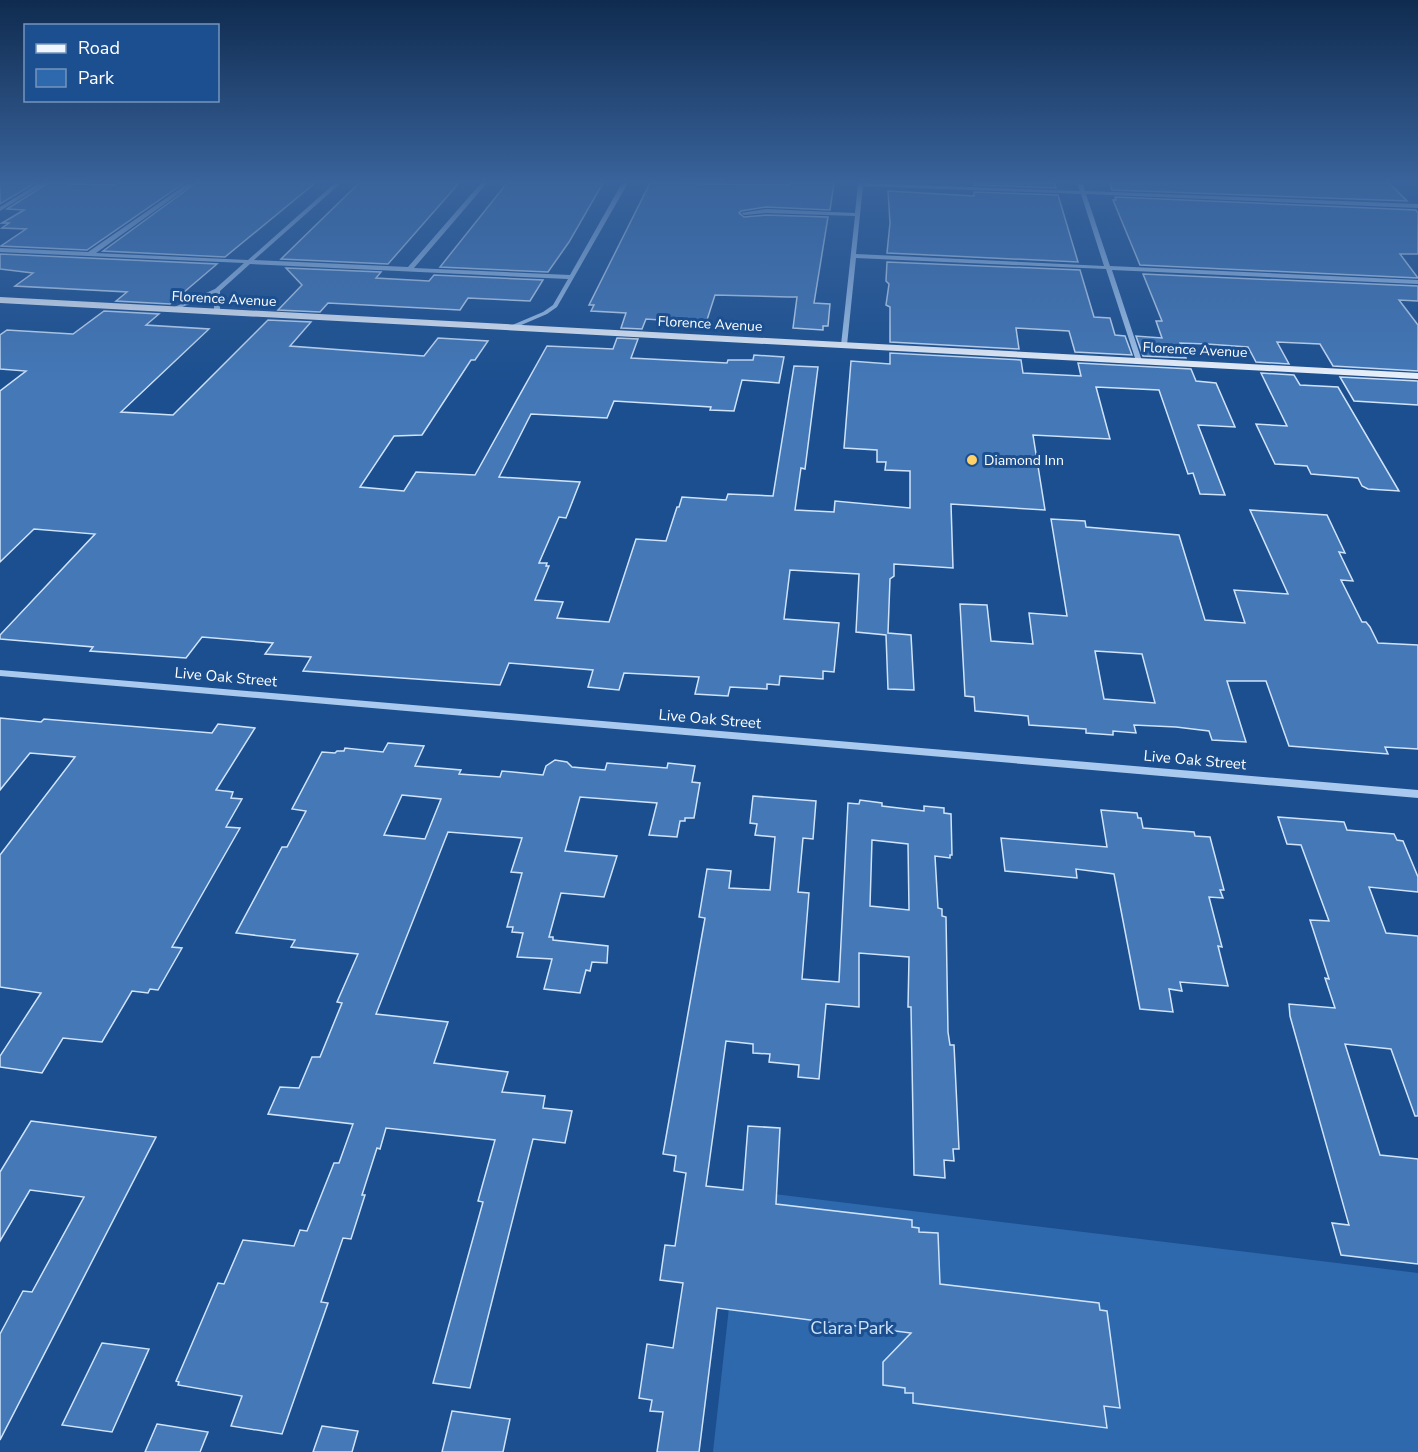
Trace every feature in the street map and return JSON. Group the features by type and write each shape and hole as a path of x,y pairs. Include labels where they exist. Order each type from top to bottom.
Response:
{"main road":[{"name":"Florence Avenue","path":"0,300 1418,376"}],"street":[{"path":"17,251 572,278"},
{"path":"90,254 95,251"},
{"path":"173,309 217,290 263,251"},
{"path":"409,270 426,251"},
{"path":"512,327 545,313 555,306 587,251"},
{"path":"844,345 854,251"},
{"path":"1103,251 1139,361"},
{"path":"853,256 1418,282"},
{"path":"217,290 217,312"},
{"name":"Live Oak Street","path":"0,673 1418,794"}],"green space":[{"name":"Clara Park","path":"742,1190 1418,1273 1418,1452 713,1452"}],"building":[{"path":"103,251 233,251 225,257"},
{"path":"289,251 400,251 388,264 281,259"},
{"path":"453,251 563,251 548,272 440,267"},
{"path":"616,251 823,251 814,303 830,304 828,326 823,326 823,330 793,328 797,297 715,295 706,323 646,319 642,329 621,328 626,313 591,311 594,305 589,305"},
{"path":"887,251 1075,251 1078,262 887,253"},
{"path":"1134,251 1418,251 1418,254 1400,254 1418,278 1140,265"},
{"path":"0,254 217,264 170,304 116,301 127,292 15,286 33,273 0,269"},
{"path":"887,262 1080,270 1094,317 1110,318 1115,335 1125,336 1132,355 1075,352 1069,331 1016,328 1019,349 890,342 890,307 886,305 889,284 886,281"},
{"path":"286,268 381,272 376,278 429,281 434,275 543,280 530,301 468,298 460,310 328,303 320,312 278,310 302,285"},
{"path":"1143,274 1418,286 1418,301 1399,300 1418,325 1418,371 1333,366 1320,344 1277,342 1289,364 1256,362 1248,347 1207,344 1180,343 1186,358 1143,356 1136,336 1162,338 1156,321 1162,321"},
{"path":"104,311 159,314 146,325 209,329 121,412 173,415 268,320 311,322 290,346 424,356 438,338 488,341 475,360 471,360 422,435 394,436 360,487 404,491 416,472 475,475 547,346 613,349 617,338 638,339 631,358 727,363 728,360 753,360 754,355 784,357 779,383 742,380 734,411 710,410 711,407 614,401 607,418 531,414 499,477 580,482 566,518 559,517 539,563 547,563 546,566 549,566 535,600 563,602 557,618 609,622 636,539 666,541 682,497 726,500 728,494 773,496 794,366 818,367 805,469 801,468 795,510 834,512 835,501 910,508 910,471 885,470 886,462 877,462 877,450 844,448 851,361 890,364 890,353 1021,360 1023,373 1081,376 1078,363 1191,369 1196,381 1216,383 1235,427 1198,425 1225,495 1200,494 1193,473 1188,474 1159,390 1096,387 1110,439 1033,435 1045,510 951,504 953,568 894,564 894,576 890,579 888,633 911,635 914,690 888,689 886,635 856,632 859,574 790,570 784,619 839,623 834,672 823,671 823,679 780,676 779,685 767,684 767,689 730,687 728,696 695,694 699,677 624,673 619,690 588,687 593,670 509,663 500,685 303,671 311,657 265,654 273,643 202,637 186,658 90,651 93,647 0,639 0,635 95,534 34,529 0,562 0,391 26,371 0,369 0,335 7,330 73,334"},
{"path":"1261,373 1294,375 1300,385 1338,387 1399,491 1368,489 1362,486 1358,478 1311,474 1307,466 1275,464 1256,424 1287,426"},
{"path":"1340,377 1418,381 1418,405 1354,401"},
{"path":"1250,510 1327,515 1345,553 1339,552 1353,581 1341,580 1362,622 1366,622 1370,627 1378,643 1418,645 1418,749 1385,747 1388,754 1289,746 1266,681 1227,681 1246,742 1212,740 1209,731 1176,727 1134,725 1136,733 1113,731 1113,735 1086,733 1086,729 1029,725 1028,716 975,711 974,697 965,696 960,604 987,605 991,641 1033,644 1029,613 1067,616 1051,519 1085,521 1086,527 1179,535 1205,620 1245,623 1234,590 1288,594","holes":["1095,651 1142,654 1155,703 1104,699"]},
{"path":"0,718 41,722 44,719 212,733 218,724 255,728 216,790 233,792 231,798 242,799 226,827 240,828 172,947 182,948 158,990 150,989 148,993 132,991 102,1042 63,1038 42,1073 0,1067 0,1056 41,993 0,987 0,855 75,757 30,753 0,790"},
{"path":"388,743 424,746 415,766 461,770 459,774 500,777 502,771 543,775 546,766 555,760 567,762 572,767 605,770 607,763 667,768 668,763 695,766 692,782 700,783 694,818 685,818 685,821 680,821 677,837 649,835 657,803 580,797 565,851 617,856 604,897 561,893 549,937 553,937 553,940 608,946 607,963 592,962 590,971 586,970 580,993 544,989 552,959 517,957 523,933 512,932 513,927 507,927 522,873 511,872 522,838 448,832 376,1014 448,1022 434,1063 508,1072 502,1092 545,1096 543,1108 572,1111 565,1143 533,1139 470,1388 433,1383 483,1202 478,1201 495,1140 386,1128 362,1195 365,1195 351,1239 343,1238 321,1302 328,1303 282,1434 231,1426 242,1396 178,1385 179,1382 176,1381 218,1283 224,1284 243,1240 294,1246 300,1230 307,1231 334,1163 339,1163 353,1124 268,1114 280,1087 299,1088 312,1057 320,1057 342,1003 337,1002 358,954 291,947 295,940 236,933 282,847 287,847 306,811 292,809 322,752 335,753 344,751 345,748 383,752","holes":["402,795 441,799 425,839 384,835"]},
{"path":"753,796 816,801 813,839 803,838 798,892 809,893 802,979 839,982 848,803 859,804 860,800 882,803 882,806 924,811 924,806 944,808 944,813 951,814 952,855 950,858 935,856 938,908 942,909 942,916 946,917 948,1032 950,1045 954,1045 959,1149 953,1149 954,1161 944,1160 945,1178 914,1175 911,1007 908,1007 909,957 859,953 859,1007 826,1004 819,1079 798,1077 799,1065 769,1062 770,1054 753,1053 753,1044 726,1041 706,1186 743,1190 748,1126 780,1128 776,1204 912,1220 912,1227 919,1228 919,1232 938,1233 940,1284 1099,1303 1100,1310 1107,1311 1120,1408 1104,1406 1107,1428 913,1403 913,1393 905,1393 905,1388 883,1385 883,1362 911,1333 717,1308 699,1452 657,1452 663,1412 650,1411 652,1400 639,1398 647,1344 673,1348 683,1283 660,1280 665,1245 675,1246 686,1173 674,1171 676,1156 663,1154 705,918 699,917 707,869 731,871 729,888 770,890 775,837 755,835 757,824 750,823","holes":["872,840 908,844 909,910 870,906"]},
{"path":"1101,810 1137,813 1138,818 1141,818 1143,828 1194,832 1195,836 1210,837 1224,890 1220,890 1223,898 1209,897 1222,947 1218,946 1228,986 1180,982 1182,991 1169,989 1173,1012 1140,1009 1114,874 1076,869 1077,878 1005,871 1001,838 1107,847"},
{"path":"1278,817 1344,822 1347,830 1394,834 1397,840 1403,841 1418,877 1418,892 1369,887 1386,933 1418,936 1418,1116 1415,1116 1391,1049 1345,1044 1380,1155 1418,1159 1418,1264 1341,1255 1332,1223 1349,1225 1290,1016 1289,1004 1335,1008 1325,978 1329,979 1310,920 1329,921 1301,845 1287,844"},
{"path":"31,1121 156,1137 0,1440 0,1334 23,1291 32,1292 84,1197 30,1190 0,1241 0,1172"},
{"path":"102,1343 149,1349 112,1432 62,1425"},
{"path":"452,1411 510,1419 503,1452 442,1452"},
{"path":"157,1424 208,1432 200,1452 145,1452"},
{"path":"322,1426 358,1431 352,1452 313,1452"}],"place":[{"name":"Diamond Inn","path":"972,460"}]}
